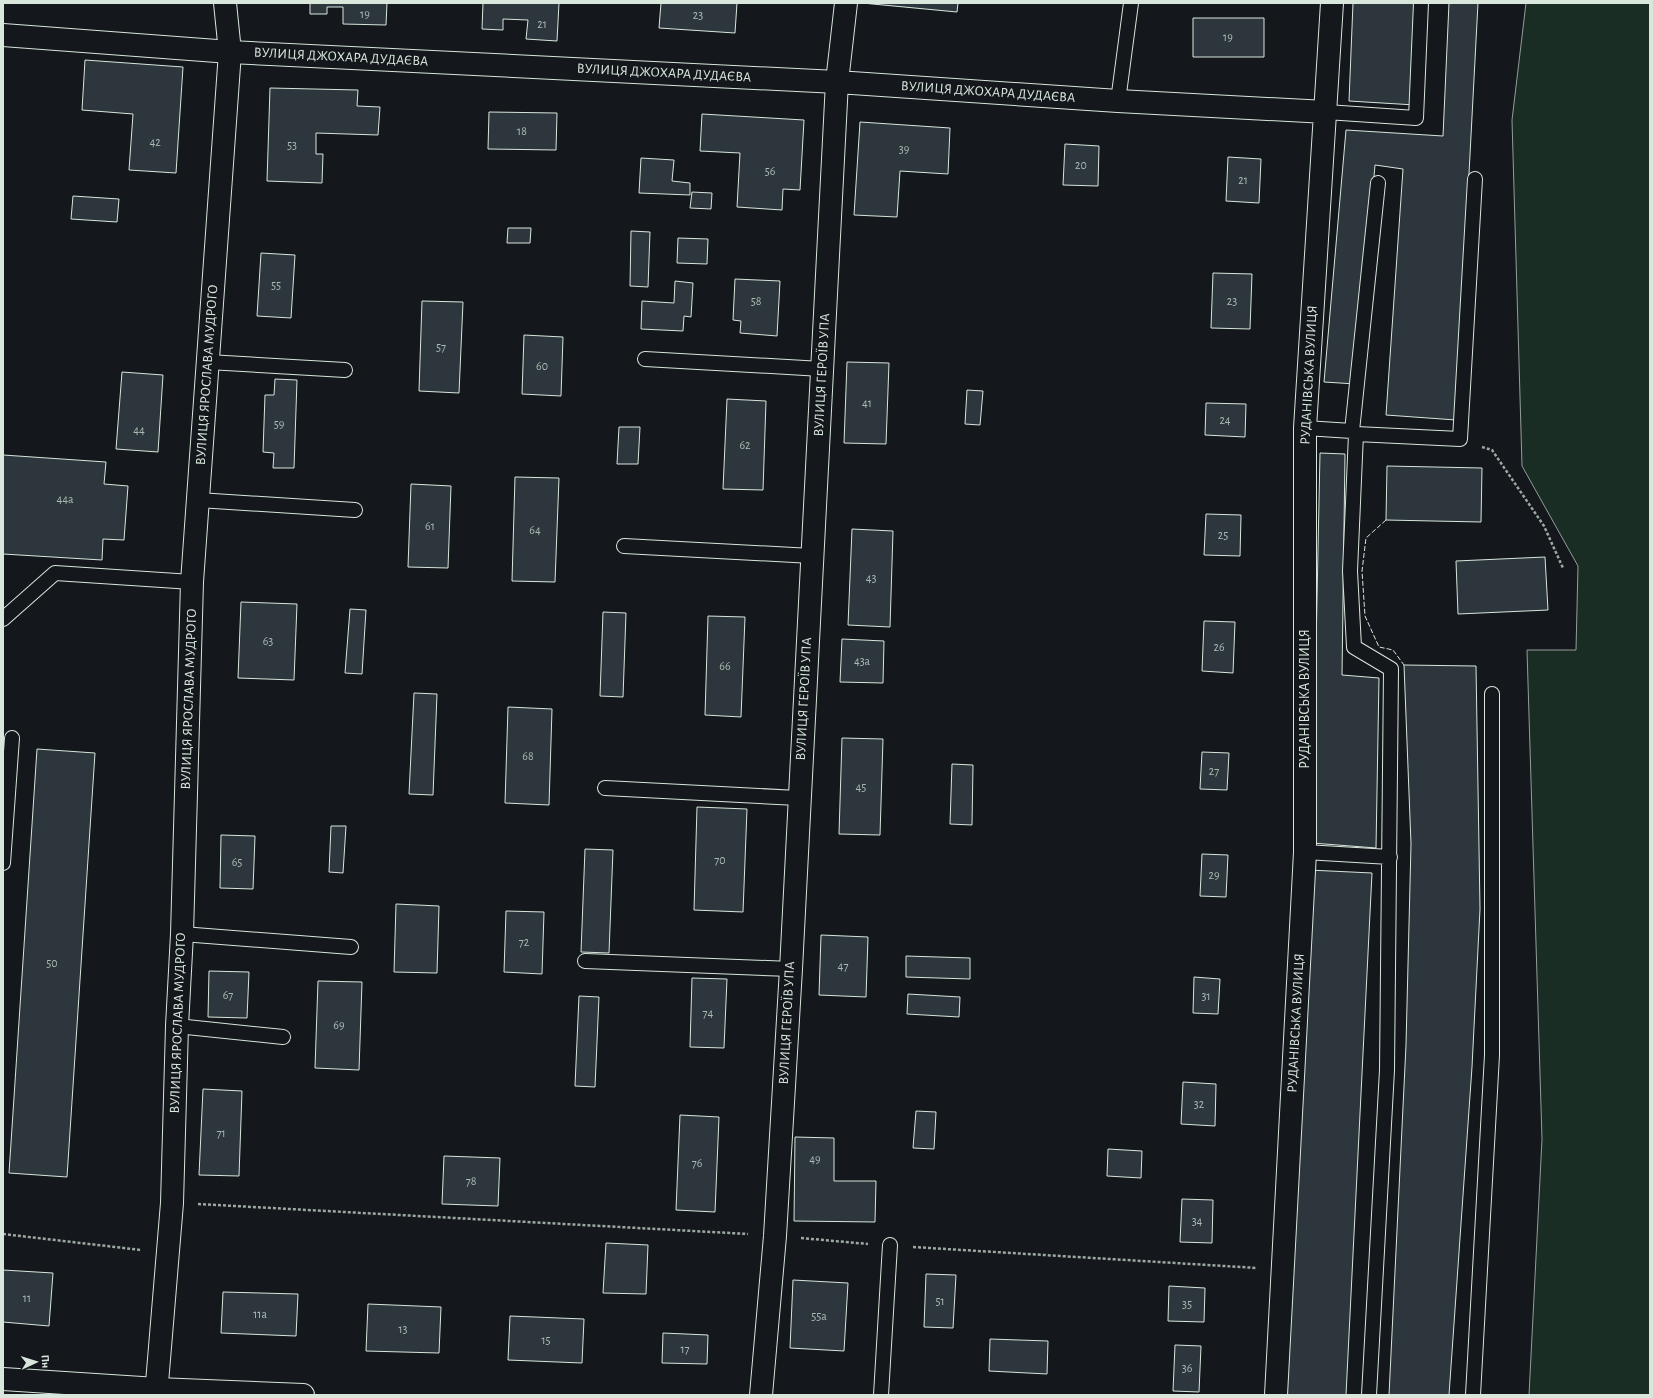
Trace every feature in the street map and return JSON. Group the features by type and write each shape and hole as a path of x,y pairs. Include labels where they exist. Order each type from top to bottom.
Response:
{"street":[{"name":"ВУЛИЦЯ ЯРОСЛАВА МУДРОГО","path":"156,1392 172,1202 177,1026 182,934 192,582 230,52 225,3"},
{"name":"ВУЛИЦЯ ГЕРОЇВ УПА","path":"761,1395 775,1236 791,969 798,798 822,369 836,82 846,3"},
{"name":"РУДАНІВСЬКА ВУЛИЦЯ","path":"1276,1395 1305,852 1305,428 1332,3"},
{"name":"ВУЛИЦЯ ДЖОХАРА ДУДАЄВА","path":"3,35 230,52 836,82 1118,101 1326,112"},
{"path":"3,1379 156,1392 303,1395"}],"lane":[{"path":"1118,101 1131,3"},
{"path":"1326,112 1416,118 1421,3"},
{"path":"1305,428 1354,433 1460,440 1475,179"},
{"path":"1369,1395 1387,1070 1391,669 1354,647 1350,571 1354,433 1378,183"},
{"path":"645,359 822,369"},
{"path":"208,362 345,370"},
{"path":"198,500 355,510"},
{"path":"624,546 812,556"},
{"path":"3,619 55,573 192,582"},
{"path":"1473,1395 1492,1055 1492,694"},
{"path":"3,863 12,738"},
{"path":"605,788 798,798"},
{"path":"1305,852 1390,857"},
{"path":"182,934 351,947"},
{"path":"585,961 791,969"},
{"path":"177,1026 283,1037"},
{"path":"880,1395 890,1245"}],"path":[{"path":"1460,440 1492,450 1544,526 1563,568"},
{"path":"172,1202 775,1236 890,1245 1283,1270"},
{"path":"3,1234 168,1253"}],"green space":[{"path":"1526,3 1650,3 1650,1395 1529,1395 1542,1139 1527,650 1576,650 1578,566 1522,466 1512,120"}],"building":[{"path":"310,3 387,3 386,25 343,24 343,7 327,7 327,14 310,14"},
{"path":"483,3 559,3 557,41 526,39 528,20 503,19 503,30 482,29"},
{"path":"661,3 737,3 735,33 659,28"},
{"path":"862,3 958,3 957,12"},
{"path":"1353,3 1418,3 1415,105 1349,101"},
{"path":"1449,3 1478,3 1456,420 1386,415 1403,169 1375,165 1356,384 1324,382 1346,130 1443,136"},
{"path":"1193,18 1264,18 1264,57 1193,57"},
{"path":"85,60 183,67 176,173 129,170 133,114 82,110"},
{"path":"270,88 358,90 357,106 380,107 378,135 316,133 316,154 323,154 322,183 267,181"},
{"path":"489,112 557,113 556,150 488,149"},
{"path":"702,114 804,120 800,190 783,189 782,210 737,207 740,153 700,151"},
{"path":"860,122 950,128 948,174 900,171 897,217 854,215"},
{"path":"1065,144 1099,146 1098,186 1063,185"},
{"path":"1228,157 1261,159 1259,203 1226,201"},
{"path":"641,158 674,160 672,181 690,183 690,195 639,193"},
{"path":"692,192 712,193 711,209 690,208"},
{"path":"73,196 119,199 117,222 71,219"},
{"path":"508,228 531,228 530,243 507,243"},
{"path":"631,231 650,232 648,287 630,286"},
{"path":"678,238 708,239 707,264 677,263"},
{"path":"261,253 295,255 291,318 257,316"},
{"path":"1213,273 1252,274 1250,329 1211,328"},
{"path":"735,279 780,281 777,336 740,333 741,321 733,320"},
{"path":"675,281 693,283 691,317 684,316 683,331 641,329 642,301 674,303"},
{"path":"422,301 463,302 459,393 419,391"},
{"path":"524,335 563,337 561,396 522,394"},
{"path":"847,362 889,363 886,444 844,443"},
{"path":"122,372 163,375 158,452 116,449"},
{"path":"275,379 297,380 294,468 273,468 274,453 263,452 265,395 274,395"},
{"path":"967,390 983,391 980,425 965,424"},
{"path":"727,399 766,401 763,490 723,489"},
{"path":"1206,403 1246,404 1245,437 1205,435"},
{"path":"619,427 640,427 638,464 617,464"},
{"path":"1320,453 1345,454 1342,675 1379,678 1376,848 1312,843"},
{"path":"3,455 106,462 104,484 128,486 124,540 103,539 102,560 3,554"},
{"path":"1387,466 1482,468 1481,522 1386,520"},
{"path":"515,477 559,478 555,582 512,581"},
{"path":"411,484 451,486 448,568 408,567"},
{"path":"1206,514 1241,515 1240,556 1204,555"},
{"path":"852,529 893,531 890,627 848,625"},
{"path":"1545,557 1548,610 1458,614 1456,561"},
{"path":"241,602 297,604 294,680 238,678"},
{"path":"350,609 366,610 362,674 345,673"},
{"path":"603,612 626,613 623,697 600,696"},
{"path":"708,616 745,617 741,717 705,715"},
{"path":"1204,621 1235,622 1233,673 1202,671"},
{"path":"842,639 884,641 883,683 840,682"},
{"path":"1404,665 1476,666 1480,909 1472,1067 1449,1395 1389,1395 1406,1045 1411,844"},
{"path":"414,693 437,694 433,795 409,794"},
{"path":"508,707 552,709 549,805 505,803"},
{"path":"842,738 883,739 880,835 839,834"},
{"path":"37,749 95,753 67,1177 9,1173"},
{"path":"1202,752 1229,753 1227,790 1200,789"},
{"path":"952,764 973,765 972,825 950,824"},
{"path":"697,807 747,809 743,912 694,910"},
{"path":"331,826 346,826 343,873 329,872"},
{"path":"221,835 255,836 253,889 220,888"},
{"path":"585,849 613,850 609,953 581,952"},
{"path":"1202,854 1228,855 1226,897 1200,896"},
{"path":"1309,870 1372,873 1346,1395 1286,1395"},
{"path":"396,904 439,906 437,973 394,972"},
{"path":"506,911 544,912 542,974 504,972"},
{"path":"821,935 868,937 866,997 819,995"},
{"path":"906,956 970,958 970,979 906,977"},
{"path":"209,971 249,972 247,1018 208,1017"},
{"path":"1194,977 1220,979 1218,1014 1193,1013"},
{"path":"692,978 727,979 724,1048 690,1047"},
{"path":"318,981 362,982 359,1070 315,1068"},
{"path":"908,994 960,997 959,1017 907,1014"},
{"path":"579,996 599,997 595,1087 575,1086"},
{"path":"1183,1082 1216,1084 1215,1126 1181,1124"},
{"path":"203,1089 242,1091 239,1176 199,1175"},
{"path":"916,1111 936,1112 934,1149 913,1148"},
{"path":"680,1115 719,1117 715,1212 676,1210"},
{"path":"795,1137 834,1138 834,1181 876,1181 875,1222 794,1221"},
{"path":"1108,1149 1142,1151 1141,1178 1107,1176"},
{"path":"444,1156 500,1158 498,1206 442,1204"},
{"path":"1182,1199 1213,1200 1212,1243 1180,1242"},
{"path":"606,1243 648,1245 646,1294 603,1293"},
{"path":"3,1270 53,1273 49,1326 3,1322"},
{"path":"926,1274 956,1275 953,1328 924,1327"},
{"path":"793,1280 848,1283 844,1351 790,1348"},
{"path":"1169,1286 1205,1288 1204,1322 1168,1321"},
{"path":"223,1292 298,1294 296,1336 221,1333"},
{"path":"368,1304 441,1307 439,1353 366,1351"},
{"path":"510,1316 584,1319 582,1363 508,1360"},
{"path":"663,1333 708,1335 707,1364 662,1363"},
{"path":"990,1339 1048,1341 1047,1374 989,1371"},
{"path":"1175,1345 1201,1346 1199,1392 1173,1391"}],"fence":[{"path":"1386,520 1366,538 1362,571 1365,616 1379,647 1393,650 1404,665"}]}
